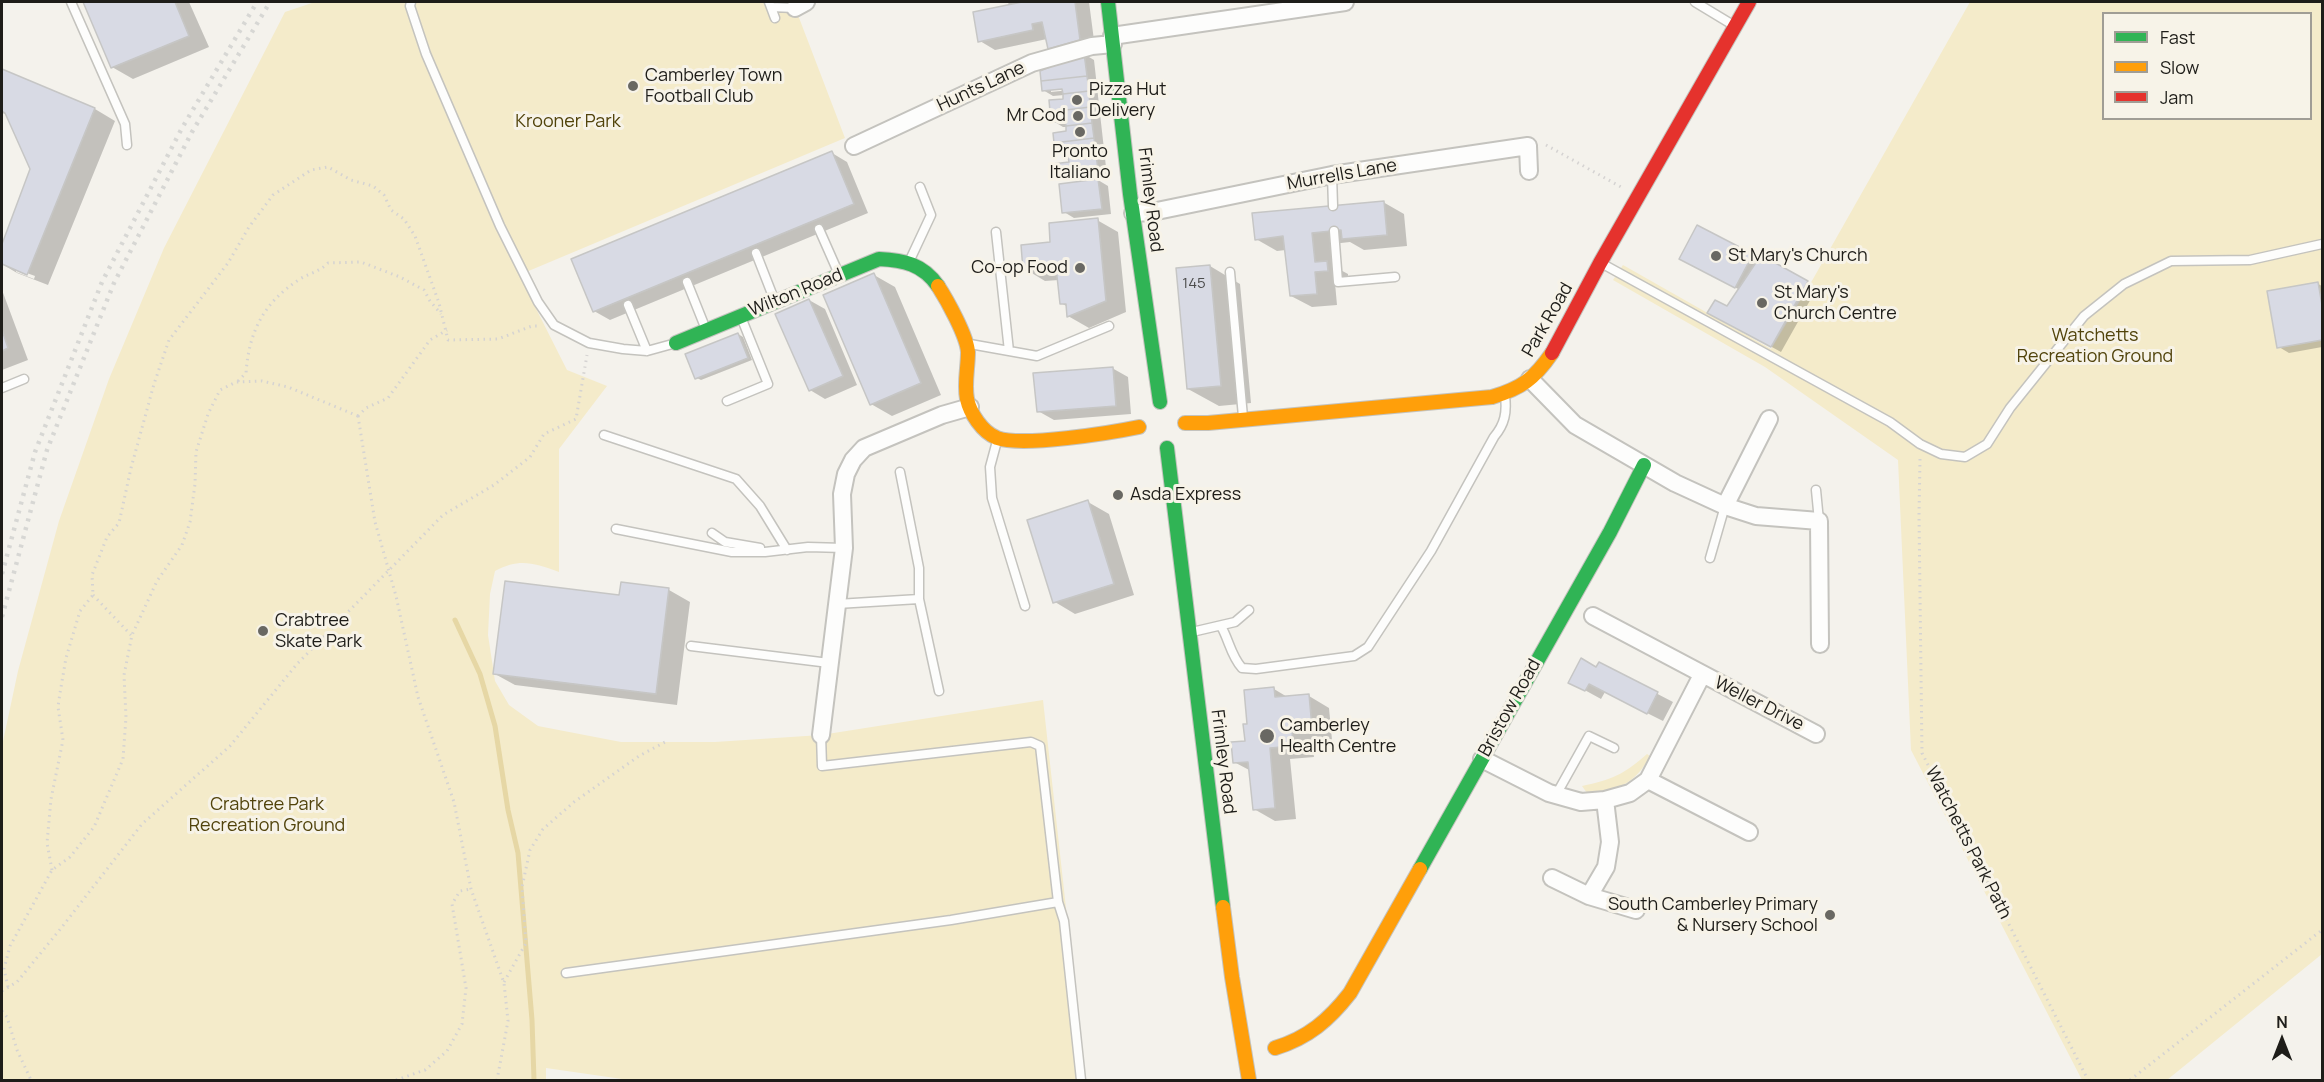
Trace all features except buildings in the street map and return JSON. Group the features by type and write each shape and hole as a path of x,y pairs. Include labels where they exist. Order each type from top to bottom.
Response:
{"street":[{"name":"Frimley Road","path":"1108,2 1133,213 1160,402"},
{"name":"Hunts Lane","path":"854,146 1032,63 1113,40 1346,2"},
{"name":"Park Road","path":"1160,402 1180,414 1243,421 1417,405 1505,394 1530,379 1541,369 1556,348 1600,263 1749,2"},
{"name":"Murrells Lane","path":"1133,213 1152,212 1332,175 1528,146"},
{"path":"1528,146 1529,171"},
{"name":"Wilton Road","path":"676,343 879,260 908,262"},
{"path":"908,262 918,265 940,286 967,343 966,387 970,407 983,426 998,438 1021,440 1118,433 1144,428 1175,443"},
{"path":"1530,379 1575,425 1675,483 1725,506 1756,516 1819,521 1820,644"},
{"path":"1144,428 1151,404 1160,402"},
{"path":"821,735 844,548 842,494 846,474 853,460 864,448 942,415 970,407"},
{"name":"Frimley Road","path":"1180,414 1175,443 1188,633 1232,977 1249,1080"},
{"path":"1725,506 1769,419"},
{"name":"Bristow Road","path":"1275,1048 1293,1044 1317,1030 1350,993 1610,532 1644,465"},
{"name":"Weller Drive","path":"1593,616 1816,734"},
{"name":"Weller Drive","path":"1648,780 1702,675"},
{"path":"1482,759 1556,795 1581,802 1605,800 1630,793 1648,780 1749,832"},
{"path":"1589,896 1606,867 1610,842 1605,800"},
{"path":"1552,878 1589,896 1636,910"}],"lane":[{"path":"71,2 125,124 127,145"},
{"name":"Wilton Road","path":"411,2 410,6 426,54 500,226 538,302 554,325 589,343 647,351 676,343"},
{"path":"1695,2 1735,26"},
{"path":"776,18 770,4 800,4"},
{"path":"1332,175 1333,206"},
{"path":"908,262 931,215 920,187"},
{"path":"819,229 840,276"},
{"path":"1335,231 1338,282 1395,278"},
{"path":"996,232 1009,351"},
{"path":"1600,263 1890,422 1920,444 1941,454 1965,457 1987,444 2010,408 2085,316 2124,284 2171,261 2250,260 2322,244"},
{"path":"756,253 776,302"},
{"path":"1230,272 1243,421"},
{"path":"687,282 706,331"},
{"path":"628,305 647,351"},
{"path":"727,401 768,384 741,316"},
{"path":"967,343 1037,356 1109,326"},
{"path":"2,388 24,379"},
{"path":"1221,626 1229,640 1235,661 1242,668 1256,669 1354,656 1368,647 1431,551 1501,428 1507,411 1505,394"},
{"path":"604,435 736,479 760,506 787,550"},
{"path":"998,438 990,467 992,498 1025,606"},
{"path":"900,472 919,568 919,599 939,691"},
{"path":"1816,490 1819,521"},
{"path":"1710,558 1725,506"},
{"path":"616,529 732,552 808,547 844,548"},
{"path":"712,533 724,542 772,550"},
{"path":"836,604 919,599"},
{"path":"1188,633 1235,622 1249,610"},
{"path":"691,646 829,663"},
{"path":"821,735 822,766 1032,742 1040,746 1058,902 1064,921 1081,1080"},
{"path":"1556,795 1589,736 1614,748"},
{"path":"566,973 951,920 1058,902"}],"path":[{"path":"1528,146 1542,143 1623,188"},
{"path":"132,635 93,595 92,575 107,537 119,523 154,384 169,340 228,263 249,227 273,195 311,170 328,167 351,180 373,186 384,195 391,210 404,219 415,236 447,330 448,340 498,339 532,326 554,325"},
{"path":"8,987 4,969 10,946 52,870 70,856 94,827 123,759 126,717 124,675 132,635 143,606 182,545 190,522 196,452 208,414 220,390 236,382 246,373 248,351 267,305 302,278 320,272 328,263 361,262 400,277 424,290 442,315"},
{"path":"358,416 366,408 388,398 430,340 447,330"},
{"path":"2,991 17,982 142,824 230,746 297,664 443,515 494,485 530,457 544,434 576,419 589,343"},
{"path":"236,382 262,381 288,387 358,416"},
{"path":"358,416 375,522 396,596 418,697 454,802 471,889 504,983 508,1021 497,1080"},
{"name":"Watchetts Park Path","path":"1920,444 1922,753 2088,1080"},
{"path":"52,870 47,843 51,799 63,740 58,707 60,693 66,658 80,611 93,595"},
{"path":"504,983 526,943 522,887 530,850 543,829 574,802 639,756 668,741"},
{"path":"396,1080 425,1070 447,1051 462,1024 466,988 452,904 460,891 471,889"},
{"path":"2130,1080 2322,930"},
{"path":"2,1011 7,1017 17,1050 31,1080"}],"green space":[{"name":"Crabtree Park Recreation Ground","path":"315,2 793,2 845,138 519,275 567,370 607,386 559,449 559,572 527,563 512,564 495,571 490,594 488,635 495,681 509,705 538,726 621,742 715,742 821,735 1043,700 1085,1080 629,1080 546,1068 546,1080 2,1080 2,746 18,671 59,521 109,379 164,248 285,12"},
{"name":"Watchetts Recreation Ground","path":"1970,2 2322,2 2322,954 2167,1080 2082,1080 1911,750 1898,460 1765,367 1613,280 1623,265 1771,349"},
{"path":"1647,754 1650,756 1638,773 1617,788 1587,793 1582,786 1617,775 1632,767"}],"waterway":[{"path":"455,620 480,674 495,726 508,810 518,853 532,1020 534,1080"}],"railway":[{"path":"2,574 35,452 102,282 182,128 257,2"},
{"path":"2,617 47,450 114,283 192,132 270,2"}],"traffic: fast":[{"path":"1108,2 1130,194 1160,402"},
{"path":"676,343 879,259 919,268 938,286"},
{"path":"1167,448 1223,907"},
{"path":"1420,869 1610,532 1644,465"}],"traffic: slow":[{"path":"938,286 956,318 967,345 967,399 974,416 986,431 997,438 1026,441 1139,427"},
{"path":"1185,423 1208,423 1492,397 1512,390 1533,376 1552,353"},
{"path":"1275,1048 1298,1039 1317,1027 1350,993 1420,869"},
{"path":"1223,907 1249,1080"}],"traffic: jam":[{"path":"1552,353 1600,263 1749,2"}],"place":[{"name":"Camberley Town Football Club","path":"633,86"},
{"name":"Pizza Hut Delivery","path":"1077,100"},
{"name":"Mr Cod","path":"1078,116"},
{"name":"Pronto Italiano","path":"1080,132"},
{"name":"St Mary's Church","path":"1716,256"},
{"name":"Co-op Food","path":"1080,268"},
{"name":"St Mary's Church Centre","path":"1762,303"},
{"name":"Asda Express","path":"1118,495"},
{"name":"Crabtree Skate Park","path":"263,631"},
{"name":"Camberley Health Centre","path":"1267,736"},
{"name":"South Camberley Primary & Nursery School","path":"1830,915"}],"park label":[{"name":"Krooner Park","path":"568,122"}]}
